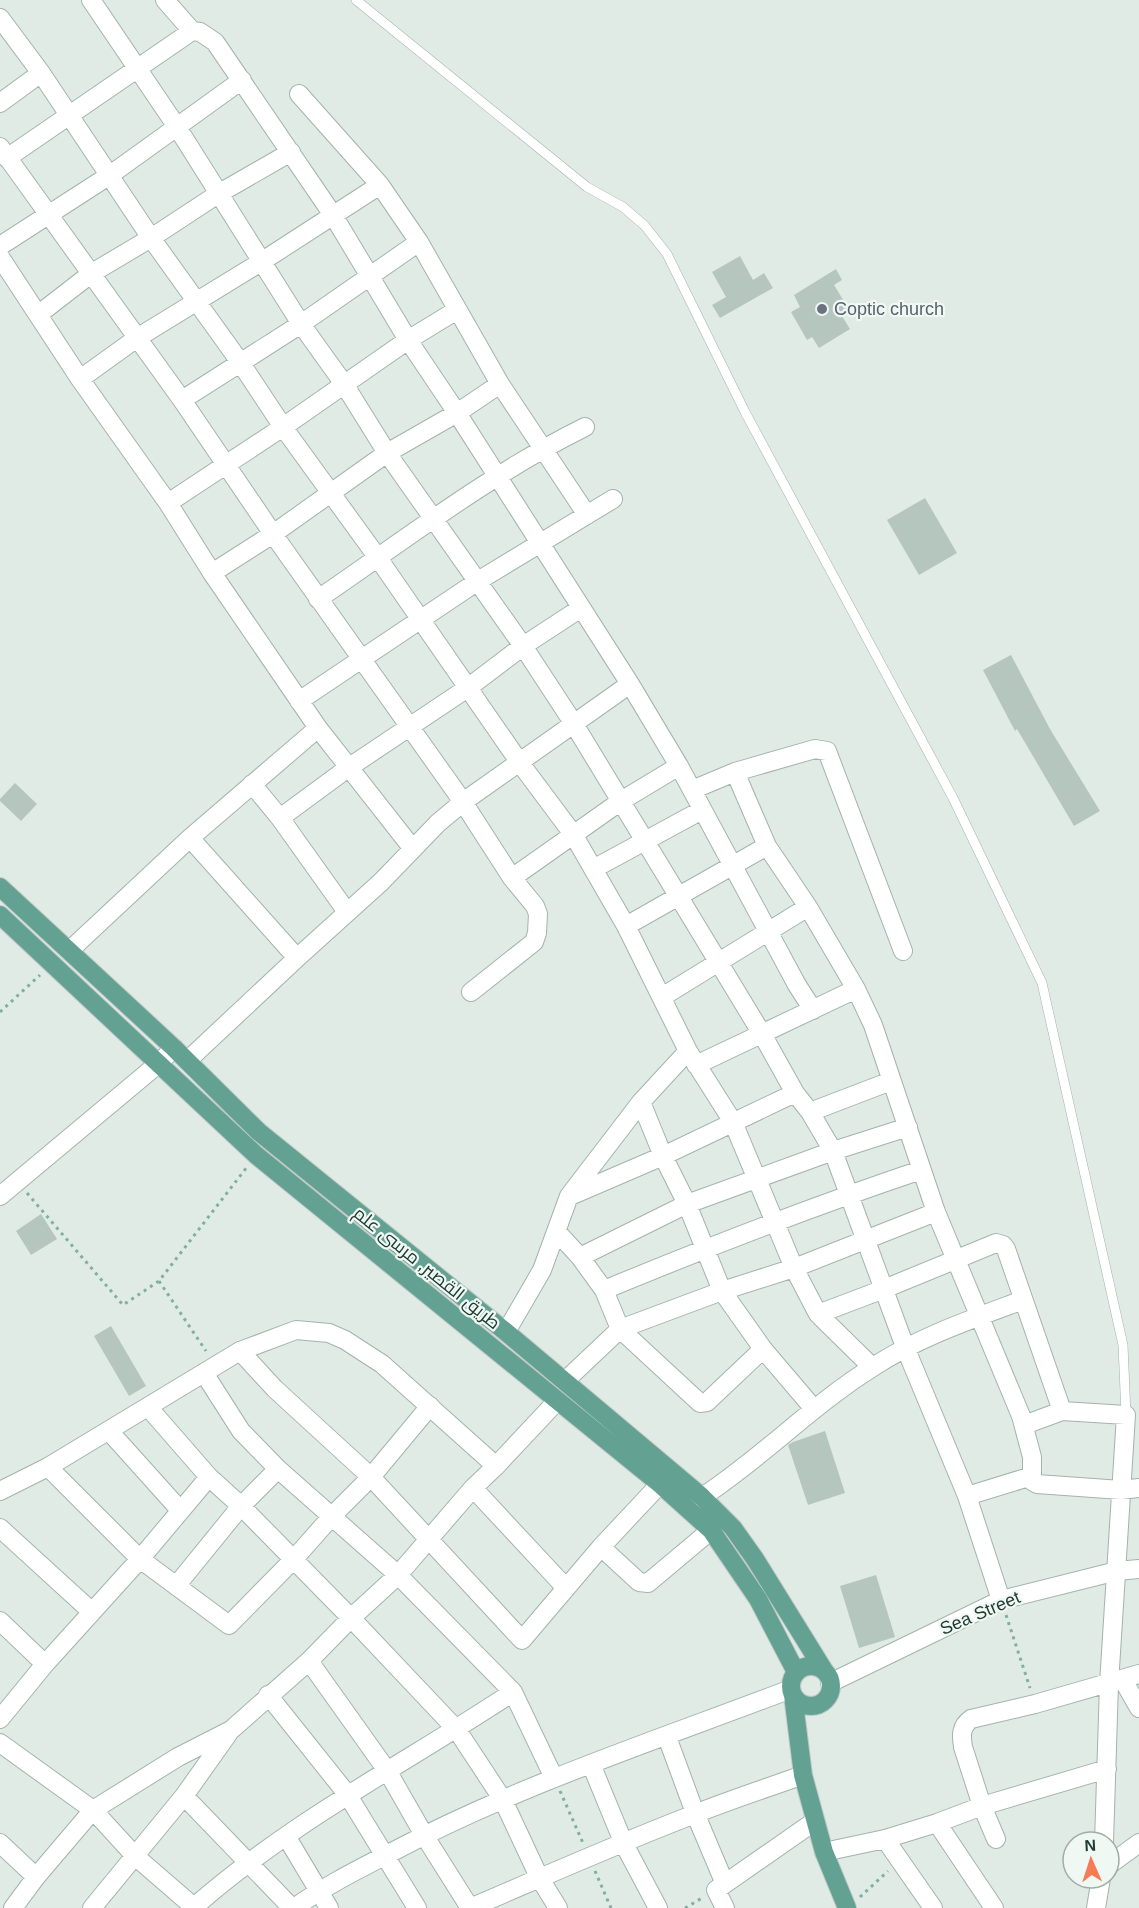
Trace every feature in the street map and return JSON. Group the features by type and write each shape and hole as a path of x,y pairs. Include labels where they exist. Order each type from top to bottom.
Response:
{"main road":[{"name":"طريق القصير, مرسى علم","path":"0,887 174,1048 260,1132 506,1332 702,1497 733,1528 755,1559 827,1677"},
{"name":"طريق القصير, مرسى علم","path":"0,915 256,1155 660,1484 711,1530 758,1599 793,1685 803,1775 815,1821 824,1852 851,1904"},
{"path":"807,1666 820,1668 827,1677 830,1689 824,1700 814,1705 801,1703 793,1685 807,1666"}],"street":[{"path":"91,0 177,127 261,262 301,324 344,384 387,453 524,646 621,801 762,1034 795,1093 810,1112 833,1151 905,1347 967,1496 1001,1600"},
{"path":"165,0 192,31"},
{"path":"0,18 41,73 283,427 378,558 595,868 692,1058 733,1122 794,1268 818,1314 872,1367"},
{"path":"471,992 534,942 537,933 535,906 512,878 463,802 318,599 182,400 4,152 68,114 192,31 200,32 215,42 333,215 408,340 630,684 679,766 797,985 813,1010"},
{"path":"0,103 41,73"},
{"path":"0,246 110,175 242,80"},
{"path":"299,94 380,185 419,243 500,384 587,515"},
{"path":"39,314 92,273 152,238 218,194 291,152"},
{"path":"80,379 137,338 380,185"},
{"path":"182,400 301,324 419,243"},
{"path":"0,256 80,379 168,503 212,573 299,701 348,768 413,849"},
{"path":"168,503 408,340 457,310"},
{"path":"212,573 273,534 387,453 457,413 500,384"},
{"path":"318,599 541,448 585,427"},
{"path":"299,701 478,581 613,499"},
{"path":"280,818 408,726 469,687 524,646 581,608"},
{"path":"187,1062 297,957 381,882 438,823 463,802 630,684"},
{"path":"69,951 190,838 318,728"},
{"path":"692,790 735,772 815,749 827,751 903,951"},
{"path":"512,878 621,801 679,766"},
{"path":"735,772 767,846 856,989 873,1025 936,1212 1024,1425 1032,1457 1032,1481 1037,1484 1130,1489"},
{"path":"252,783 347,912"},
{"path":"595,868 702,810"},
{"path":"190,838 297,957"},
{"path":"626,926 767,846"},
{"path":"662,997 807,907"},
{"path":"506,1332 542,1270 569,1196 641,1102 692,1058 762,1034 856,989"},
{"path":"0,1196 158,1064 174,1048"},
{"path":"810,1112 891,1081"},
{"path":"569,1196 663,1156 795,1093"},
{"path":"641,1102 663,1156 687,1204 722,1291 763,1349 814,1409"},
{"path":"580,1257 687,1204 833,1151 908,1127"},
{"path":"604,1290 704,1248 921,1170"},
{"path":"565,1381 620,1329 722,1291 794,1268 936,1212"},
{"path":"557,1232 580,1257 604,1290 620,1329 700,1403 707,1402 763,1349"},
{"path":"818,1314 954,1259 1000,1243 1006,1249 1062,1411"},
{"path":"702,1497 729,1480 814,1409 872,1367 905,1347 1023,1300"},
{"path":"0,1491 48,1467 240,1351 296,1330 329,1334 345,1340 382,1364 496,1466"},
{"path":"240,1351 275,1389 371,1477 522,1640 601,1547 660,1484"},
{"path":"210,1370 241,1431 278,1469 398,1575 513,1692 555,1778"},
{"path":"92,1908 184,1796 231,1730 309,1661 398,1575 473,1488 557,1401"},
{"path":"48,1467 140,1559 229,1625 371,1477 430,1406"},
{"path":"148,1407 209,1477 294,1559 457,1730 503,1800 539,1877 558,1908"},
{"path":"1024,1425 1062,1411 1130,1418 1130,1489 1117,1571 1124,1679 1107,1769 1104,1830"},
{"path":"109,1431 180,1510"},
{"path":"176,1586 241,1506 278,1469"},
{"path":"967,1496 1032,1476"},
{"path":"0,1719 45,1664 140,1559 209,1477"},
{"path":"473,1488 566,1588"},
{"path":"0,1528 92,1612"},
{"path":"601,1547 639,1582 648,1584 711,1530"},
{"name":"Sea Street","path":"827,1677 1001,1600 1117,1571 1139,1569"},
{"path":"0,1621 45,1664"},
{"path":"309,1661 388,1772 470,1908 695,1813 803,1775"},
{"path":"996,1839 982,1806 963,1747 962,1737 966,1723 971,1719 1124,1679"},
{"path":"1124,1679 1139,1708"},
{"path":"184,1796 293,1908 318,1891 424,1835 555,1778 667,1737 793,1685"},
{"path":"0,1743 93,1810 135,1856 194,1908 249,1862 347,1794 457,1730 513,1692"},
{"path":"268,1695 347,1794 417,1908"},
{"path":"14,1908 36,1877 93,1810 178,1757 231,1730"},
{"path":"667,1737 695,1813 725,1884"},
{"path":"591,1764 624,1844 658,1908"},
{"path":"824,1852 885,1839 938,1823 982,1806 1107,1769"},
{"path":"725,1908 716,1890 815,1821"},
{"path":"938,1823 994,1908"},
{"path":"286,1836 329,1908"},
{"path":"885,1839 933,1908"},
{"path":"0,1843 36,1877"},
{"path":"1121,1857 1139,1844"},
{"path":"1096,1908 1099,1890"},
{"path":"0,1903 6,1908"}],"lane":[{"path":"356,0 587,187 623,207 645,226 667,254 745,412 953,798 1042,983 1123,1345 1130,1418"}],"path":[{"path":"0,1012 52,964"},
{"path":"18,1182 123,1305 159,1281 256,1155"},
{"path":"159,1281 210,1370"},
{"path":"1001,1600 1035,1704"},
{"path":"555,1778 611,1908"},
{"path":"851,1904 899,1860"}],"building":[{"path":"740,256 753,280 764,273 773,288 720,318 712,305 726,297 712,272"},
{"name":"Coptic church","path":"836,269 842,280 834,285 850,311 842,316 850,329 819,348 812,337 807,340 791,312 800,307 794,295"},
{"path":"925,498 957,553 919,575 887,520"},
{"path":"1011,655 1050,729 1100,811 1074,826 1017,729 1015,731 983,670"},
{"path":"15,783 37,804 21,821 0,801"},
{"path":"41,1214 57,1239 31,1255 16,1231"},
{"path":"111,1326 146,1386 129,1396 94,1336"},
{"path":"825,1431 845,1493 808,1505 788,1445"},
{"path":"876,1575 895,1637 859,1648 840,1586"}],"place":[{"name":"Coptic church","path":"822,309"}]}
